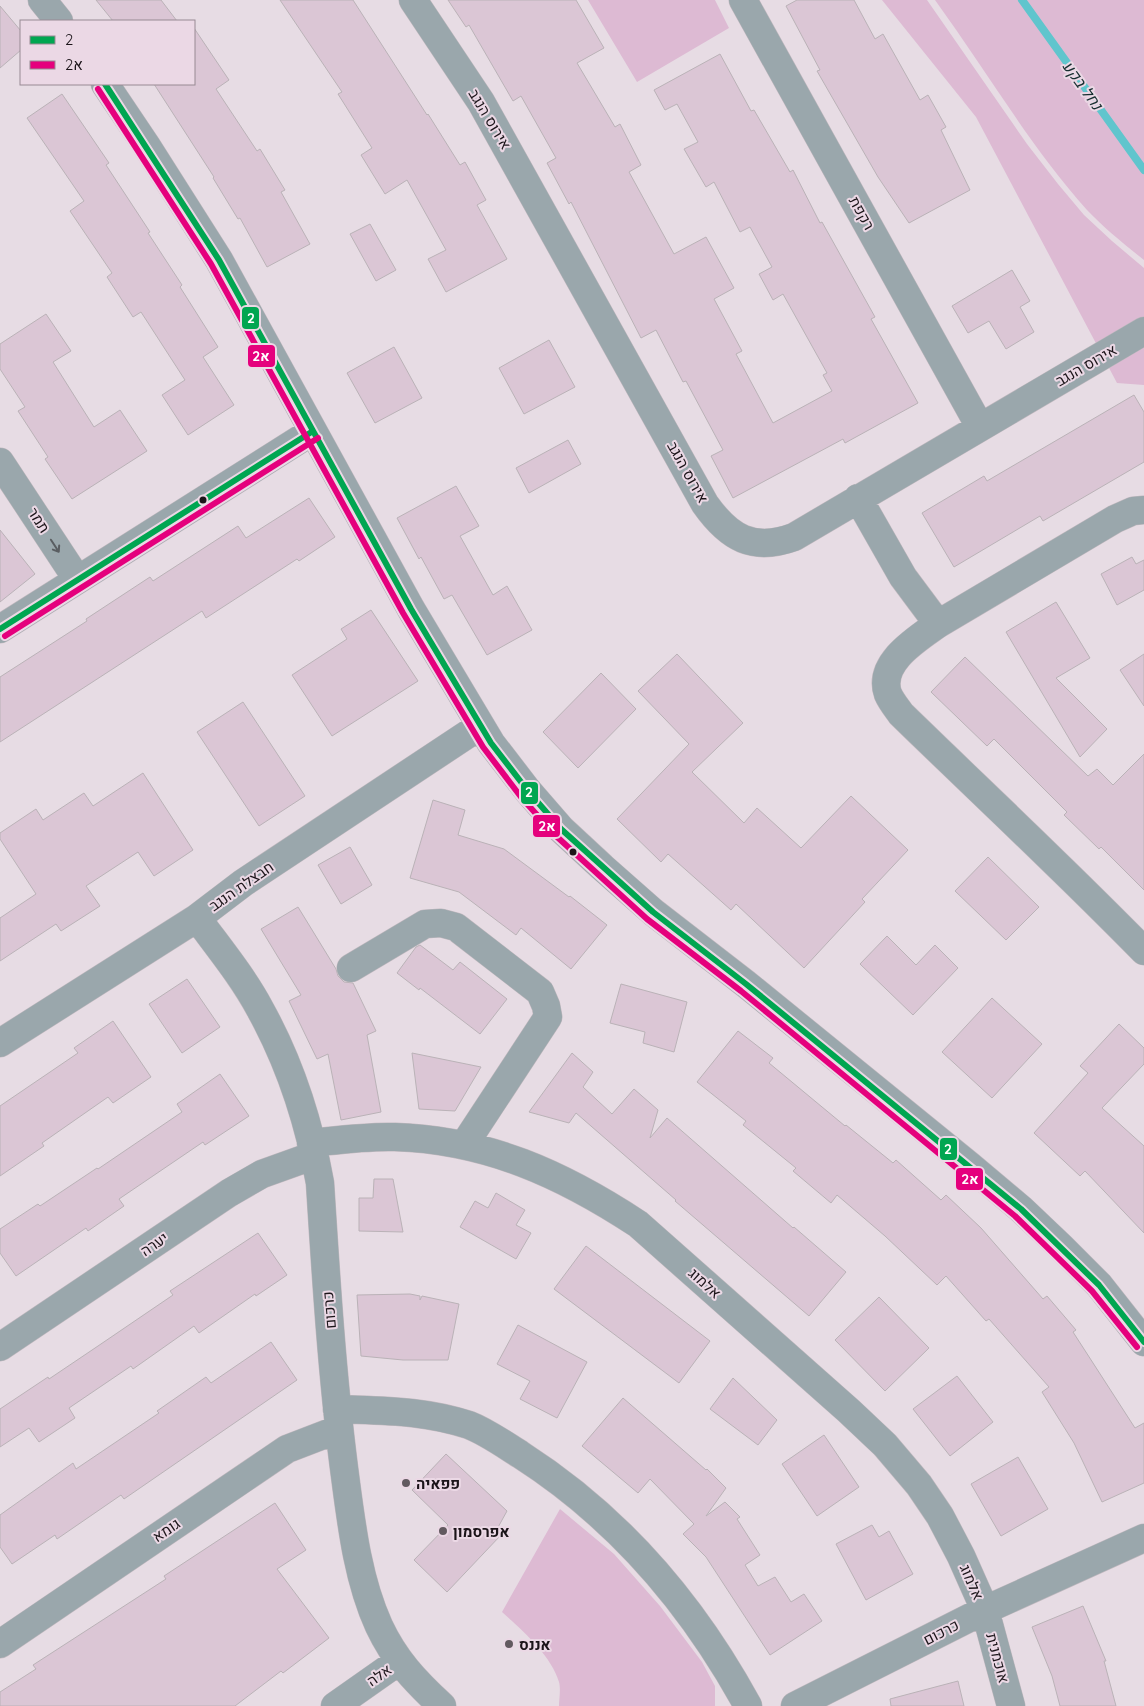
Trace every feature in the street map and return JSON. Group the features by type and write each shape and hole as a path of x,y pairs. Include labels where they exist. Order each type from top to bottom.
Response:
{"street":[{"path":"42,0 58,20"},
{"name":"אירוס הנגב","path":"412,0 481,102 700,495 714,516 732,534 742,539 758,543 773,543 794,537 1144,331"},
{"name":"רקפת","path":"743,0 980,427"},
{"path":"106,85 146,144 219,260 411,609 480,726 528,791 561,828 602,868 653,912 754,990 1021,1209 1099,1285 1144,1342"},
{"path":"0,628 313,431"},
{"name":"תמר","path":"0,462 77,579"},
{"path":"858,498 903,577 938,624"},
{"path":"1144,510 1133,511 1115,519 938,624 907,648 892,664 886,682 892,702 901,714 993,805 1072,878 1144,951"},
{"name":"חבצלת הנגב","path":"0,1043 197,918 243,883 480,726"},
{"name":"כרכום","path":"197,918 231,964 260,1009 300,1098 320,1183 338,1419 350,1516 360,1568 379,1626 399,1661 420,1686 442,1706"},
{"path":"351,968 413,930 425,924 441,923 456,927 540,992 548,1017 464,1146"},
{"name":"אלמוג","path":"313,1149 393,1137 434,1140 464,1146 521,1161 568,1182 638,1224 835,1398 885,1446 919,1485 944,1524 961,1556 985,1610"},
{"name":"יערה","path":"0,1346 229,1193 262,1174 313,1149"},
{"path":"338,1419 401,1411 436,1415 471,1426 542,1469 580,1498 651,1565 706,1636 748,1706"},
{"name":"גומא","path":"0,1644 287,1449 338,1419"},
{"name":"כרכום","path":"795,1706 985,1610 1144,1538"},
{"name":"אוכמנית","path":"985,1610 1011,1706"},
{"name":"אלה","path":"335,1706 399,1661"}],"shaded area":[{"path":"588,0 715,0 729,28 637,82"},
{"path":"882,0 927,0 1027,144 1058,184 1084,215 1144,268 1144,385 1117,383 976,117"},
{"path":"935,0 1144,0 1144,260 1100,223 1066,185 1046,160"},
{"path":"560,1509 614,1554 660,1606 702,1662 715,1686 715,1706 559,1706 559,1682 550,1662 535,1644 502,1612"}],"building":[{"path":"96,0 161,0 176,20 112,20"},
{"path":"280,0 353,0 460,165 465,162 486,200 477,205 507,259 446,292 428,259 446,250 407,180 385,194 361,155 372,148 338,94 342,92"},
{"path":"448,0 576,0 604,48 577,63 615,127 620,124 641,165 629,172 674,254 706,237 734,288 714,299 742,351 736,354 773,423 832,391 823,375 827,373 783,294 773,300 759,274 772,267 750,227 740,232 714,182 706,187 684,149 698,142 677,104 665,110 654,90 720,54 751,111 754,110 790,172 793,170 820,223 822,222 875,317 871,319 918,403 845,443 843,439 733,498 711,456 723,450 686,381 683,382 656,330 641,338 571,202 569,204 547,163 556,158 521,96 513,101 469,25 466,27"},
{"path":"797,0 854,0 875,39 883,34 920,100 928,95 946,127 941,130 970,190 909,223 878,177 817,71 820,70 786,6"},
{"path":"0,6 20,30 20,51 0,68"},
{"path":"195,29 229,80 216,89 257,151 260,149 285,190 281,192 310,244 267,267 240,218 238,219 214,177 155,85 195,85"},
{"path":"62,94 109,163 106,165 150,232 148,233 182,285 180,287 218,347 203,357 234,405 188,435 162,395 185,380 141,312 133,317 107,277 112,273 70,211 84,201 27,118"},
{"path":"370,224 396,270 376,281 350,234"},
{"path":"1012,270 1030,301 1020,307 1034,332 1006,349 989,321 968,333 952,306"},
{"path":"46,314 71,351 53,362 94,427 120,410 147,451 72,499 45,459 48,457 18,411 25,407 0,369 0,344"},
{"path":"549,340 575,387 524,414 499,368"},
{"path":"394,347 422,398 375,423 347,373"},
{"path":"1134,395 1144,412 1144,462 1043,521 1040,516 954,567 922,513 984,476 987,481"},
{"path":"568,440 581,464 529,493 516,468"},
{"path":"456,486 479,526 460,536 493,595 507,586 532,630 487,655 452,595 444,599 421,557 419,559 397,518"},
{"path":"309,498 335,537 299,561 297,559 206,618 202,611 0,742 0,677 87,621 86,619 150,577 153,581 238,526 246,538"},
{"path":"0,530 35,574 0,602"},
{"path":"1132,557 1136,564 1144,560 1144,590 1117,605 1101,574"},
{"path":"1056,602 1090,658 1056,678 1107,729 1080,757 1006,632"},
{"path":"371,610 418,681 332,736 292,675 347,639 341,629"},
{"path":"677,654 743,723 692,772 744,823 757,808 801,848 851,796 908,850 862,899 865,902 804,968 736,904 731,910 668,854 661,862 617,819 689,744 638,691"},
{"path":"1144,654 1144,706 1120,670"},
{"path":"965,657 1088,776 1097,769 1113,785 1144,754 1144,890 1101,847 1099,849 1064,815 1067,812 994,739 987,746 931,692"},
{"path":"601,673 636,709 578,768 543,732"},
{"path":"243,702 305,796 259,826 197,732"},
{"path":"143,773 193,850 154,876 138,852 86,886 100,906 61,931 56,924 0,961 0,918 36,894 0,839 0,833 36,809 43,820 84,793 93,806"},
{"path":"433,800 465,810 458,835 504,849 607,925 571,969 521,928 516,935 459,892 410,878"},
{"path":"350,847 372,885 341,904 318,865"},
{"path":"988,857 1039,907 1006,940 955,891"},
{"path":"298,907 336,969 338,976 344,982 353,983 376,1031 367,1035 381,1112 341,1120 328,1054 317,1059 289,1001 301,995 261,929"},
{"path":"887,936 916,965 935,945 958,968 913,1015 860,964"},
{"path":"420,945 453,970 460,962 507,999 480,1034 420,988 419,990 397,973 416,947"},
{"path":"187,979 220,1027 182,1053 149,1004"},
{"path":"621,984 687,1002 674,1052 643,1043 645,1032 610,1023"},
{"path":"992,998 1042,1044 992,1098 942,1052"},
{"path":"113,1021 151,1077 113,1103 108,1097 42,1143 44,1146 0,1176 0,1106 78,1053 74,1048"},
{"path":"1119,1024 1144,1048 1144,1064 1102,1108 1144,1146 1144,1233 1085,1171 1080,1176 1034,1133 1088,1073 1080,1066"},
{"path":"738,1031 773,1058 769,1063 845,1126 893,1163 896,1160 941,1200 946,1195 981,1228 1043,1299 1047,1296 1076,1330 1073,1332 1135,1428 1144,1423 1144,1483 1102,1502 1074,1443 1042,1392 1049,1387 989,1319 986,1321 946,1276 937,1285 885,1236 837,1195 831,1203 793,1171 796,1168 743,1125 746,1121 697,1082"},
{"path":"412,1053 481,1067 455,1111 419,1109"},
{"path":"572,1053 593,1072 583,1087 612,1114 634,1089 658,1110 650,1138 667,1118 846,1272 809,1316 576,1113 569,1123 529,1112"},
{"path":"220,1074 249,1116 205,1145 203,1142 119,1199 124,1206 88,1231 86,1228 16,1276 0,1253 0,1229 98,1169 182,1112 177,1104"},
{"path":"374,1179 393,1179 403,1232 359,1231 359,1198 373,1198"},
{"path":"496,1193 525,1210 516,1225 531,1233 516,1259 460,1227 475,1201 488,1208"},
{"path":"258,1233 287,1275 256,1296 255,1294 199,1333 194,1326 133,1369 131,1366 69,1408 75,1418 39,1442 29,1428 0,1447 0,1409 48,1377 49,1379 173,1295 170,1291"},
{"path":"586,1246 710,1341 679,1383 554,1289"},
{"path":"410,1294 420,1296 420,1300 422,1296 459,1304 448,1360 403,1360 361,1356 357,1295"},
{"path":"879,1297 929,1348 885,1391 835,1340"},
{"path":"518,1325 587,1362 557,1418 520,1399 530,1381 497,1364"},
{"path":"271,1342 297,1380 124,1499 121,1495 57,1539 55,1535 12,1564 0,1547 0,1515 73,1463 76,1469 159,1413 157,1411 206,1377 211,1383"},
{"path":"957,1376 993,1422 950,1456 913,1409"},
{"path":"733,1378 777,1420 758,1445 710,1409"},
{"path":"623,1398 707,1469 726,1488 706,1516 725,1502 740,1517 737,1519 760,1555 745,1565 758,1586 775,1577 791,1602 804,1594 822,1621 770,1655 706,1557 683,1534 694,1524 650,1479 638,1493 582,1446"},
{"path":"824,1435 859,1487 817,1516 782,1464"},
{"path":"446,1454 507,1511 496,1531 501,1535 447,1592 414,1560 448,1525 412,1490"},
{"path":"1018,1457 1048,1509 1001,1536 971,1484"},
{"path":"275,1503 306,1550 277,1569 329,1638 283,1673 281,1671 235,1706 0,1706 0,1692 36,1669 33,1665 166,1579 164,1576"},
{"path":"872,1525 879,1537 889,1531 913,1574 866,1600 836,1544"},
{"path":"1083,1606 1106,1661 1104,1661 1116,1706 1060,1706 1052,1676 1032,1627"},
{"path":"958,1681 964,1706 891,1706 890,1699"}],"waterway":[{"name":"נחל בקע","path":"1022,0 1144,170"}],"transit line":[{"name":"2","path":"106,85 219,260 411,609 491,743 528,791 561,829 653,912 746,984 1021,1209 1099,1285 1144,1342"},
{"name":"2א","path":"98,89 211,264 403,613 483,747 521,797 555,835 647,919 741,991 1015,1216 1092,1291 1137,1347"},
{"name":"2","path":"0,629 313,431"},
{"name":"2א","path":"5,636 318,438"}],"place":[{"name":"פפאיה","path":"406,1483"},
{"name":"אפרסמון","path":"443,1531"},
{"name":"אננס","path":"509,1644"}]}
